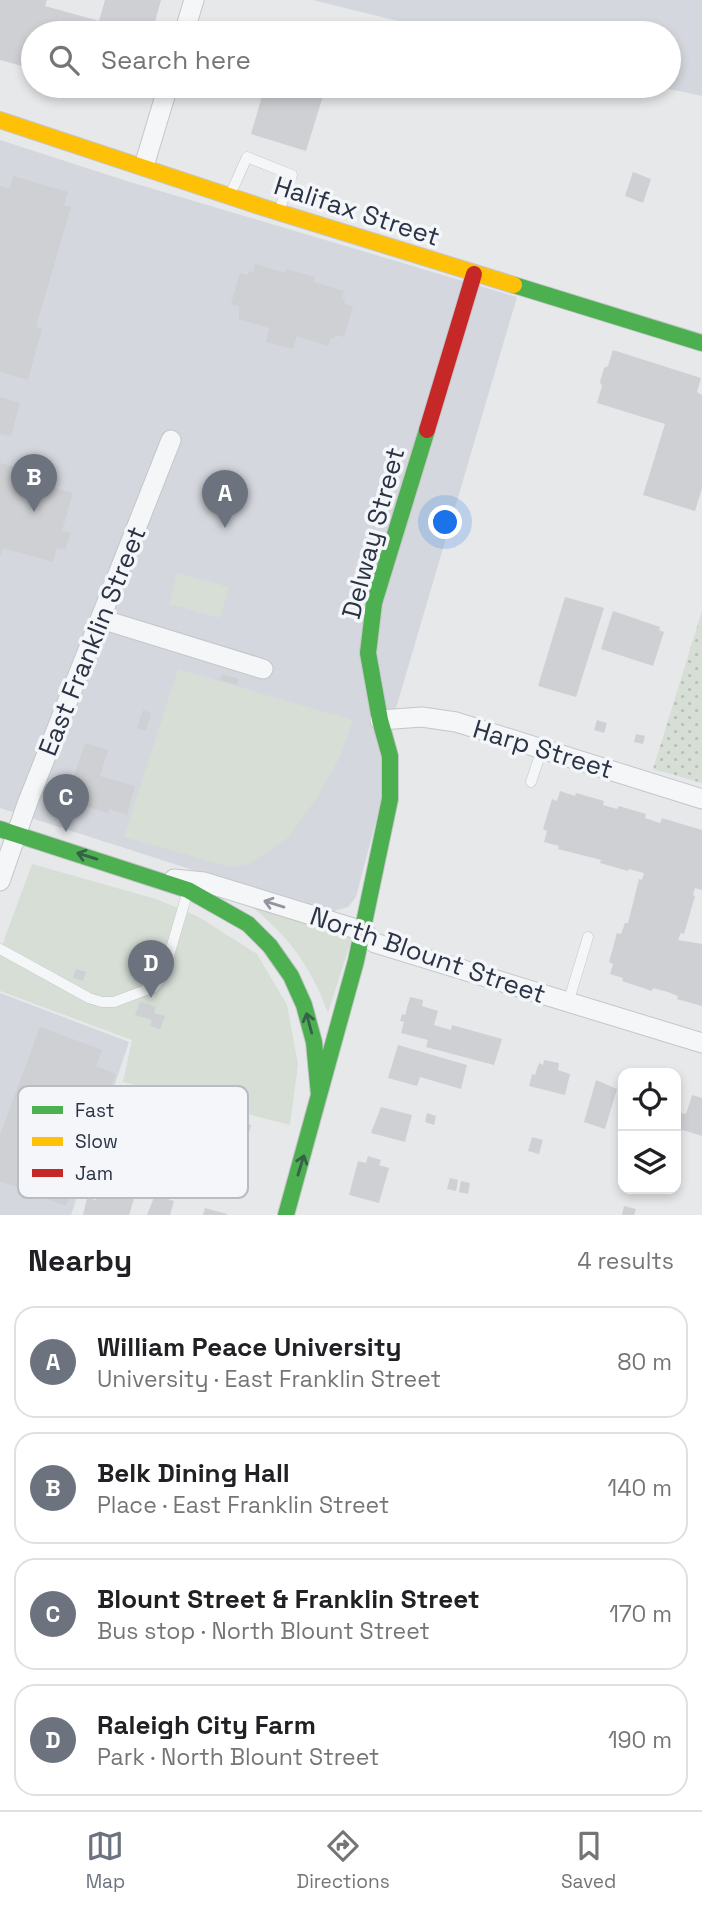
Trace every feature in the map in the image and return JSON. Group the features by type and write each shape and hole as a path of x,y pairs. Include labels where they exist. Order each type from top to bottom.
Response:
{"street":[{"path":"188,21 194,0"},
{"path":"144,166 164,98"},
{"name":"Halifax Street","path":"0,120 278,212 702,343"},
{"name":"Delway Street","path":"319,1095 363,931 392,785 390,756 380,720 368,653 374,603 474,274"},
{"name":"East Franklin Street","path":"0,881 8,832 101,619 171,440"},
{"path":"101,619 263,669"},
{"name":"Harp Street","path":"380,720 435,717 702,799"},
{"name":"North Blount Street","path":"8,832 152,877 190,885 248,923 270,946 291,976 304,1005 314,1042 319,1095 286,1215"},
{"name":"North Blount Street","path":"190,885 204,882 363,931 375,943 702,1043"}],"lane":[{"path":"230,195 247,157 292,175 278,212"},
{"path":"531,782 541,748"},
{"path":"0,949 102,1003 135,996 154,988 163,976 190,885"},
{"path":"568,1003 588,937"}],"shaded area":[{"path":"313,0 702,0 702,96 681,91 681,21 398,21"},
{"path":"0,140 130,182 517,297 381,759 382,798 356,897 348,907 327,913 0,808"},
{"path":"177,573 229,587 220,618 169,604"},
{"path":"702,611 702,783 653,769"},
{"path":"178,669 353,720 340,757 316,799 289,837 249,864 230,867 124,837"},
{"path":"32,864 156,899 197,916 257,954 287,1005 298,1064 290,1125 248,1114 248,1086 139,1086 123,1082 132,1040 0,991 0,951"},
{"path":"246,902 344,930 352,938 328,1013 313,979 296,951 274,926"},
{"path":"0,993 129,1042 114,1086 18,1086 18,1198 77,1198 71,1215 0,1215"}],"building":[{"path":"0,0 47,0 45,6 99,21 21,21 21,66 0,60"},
{"path":"105,0 161,0 155,21 99,21"},
{"path":"262,98 322,98 306,151 251,134"},
{"path":"633,172 651,179 643,203 625,196"},
{"path":"13,176 68,192 64,205 71,207 36,327 42,329 28,380 0,372 0,186 10,189"},
{"path":"255,264 285,273 287,269 315,277 314,282 344,291 344,304 353,306 344,337 335,335 328,346 297,336 293,349 266,342 269,328 239,319 239,306 231,304 240,273 248,275 249,271 253,272"},
{"path":"613,350 701,378 697,392 702,395 702,488 695,511 643,495 665,424 597,403 604,368 608,366"},
{"path":"0,397 20,403 11,436 0,434"},
{"path":"0,463 27,471 24,479 73,493 62,531 71,533 65,550 57,548 53,562 3,548 0,556"},
{"path":"565,597 604,608 576,697 538,686"},
{"path":"613,611 660,627 659,630 664,632 653,666 601,649"},
{"path":"222,674 239,679 237,685 220,680"},
{"path":"143,710 151,713 146,731 137,728"},
{"path":"597,720 607,723 604,733 594,730"},
{"path":"636,734 645,736 643,744 634,742"},
{"path":"85,743 108,750 100,776 135,786 127,815 109,809 108,813 66,800"},
{"path":"560,791 604,801 603,805 617,809 619,806 646,814 645,818 660,823 662,818 702,830 702,890 695,888 684,934 681,933 678,940 702,944 702,1006 677,999 678,996 668,992 653,988 652,991 622,981 623,978 610,974 613,964 609,962 617,933 621,934 625,923 628,923 639,879 642,880 644,873 600,863 601,860 558,849 559,846 544,842 547,831 543,829 552,799 557,801"},
{"path":"76,969 86,972 83,981 73,978"},
{"path":"410,997 423,1000 422,1006 438,1011 434,1025 451,1030 452,1025 502,1039 494,1065 426,1047 428,1040 401,1033 404,1022 400,1021 402,1014 405,1015"},
{"path":"140,1002 156,1007 154,1013 165,1016 160,1029 150,1026 152,1020 135,1015"},
{"path":"40,1027 102,1050 96,1066 116,1074 111,1086 18,1086"},
{"path":"398,1045 467,1065 461,1089 420,1077 417,1086 388,1078"},
{"path":"544,1060 559,1063 558,1070 570,1074 565,1095 529,1086 532,1074 535,1075 539,1063 543,1065"},
{"path":"596,1080 617,1089 605,1129 584,1122"},
{"path":"18,1086 18,1188 0,1181 0,1135"},
{"path":"692,1095 702,1098 702,1136 681,1130 681,1113 686,1114"},
{"path":"381,1107 412,1115 405,1142 371,1133"},
{"path":"427,1113 436,1116 434,1125 425,1122"},
{"path":"532,1137 543,1140 539,1154 528,1151"},
{"path":"368,1156 381,1160 379,1165 389,1168 379,1203 349,1195 358,1161 366,1163"},
{"path":"450,1178 458,1180 456,1191 447,1189"},
{"path":"461,1181 470,1183 468,1194 459,1192"},
{"path":"45,1198 69,1198 66,1206"},
{"path":"87,1198 134,1198 129,1215 83,1215"},
{"path":"154,1198 174,1201 170,1215 147,1215"},
{"path":"624,1206 636,1209 634,1215 622,1215"},
{"path":"205,1208 227,1214 227,1215 203,1215"}],"traffic: fast":[{"path":"514,285 702,343"},
{"path":"319,1095 356,961 390,799 390,756 380,720 368,653 374,603 427,430"},
{"path":"0,829 188,890 248,924 270,946 291,976 304,1005 314,1042 319,1095 286,1215"}],"traffic: slow":[{"path":"0,120 265,208 514,285"}],"traffic: jam":[{"path":"427,430 474,274"}],"place":[{"name":"Belk Dining Hall","path":"34,512"},
{"name":"William Peace University","path":"225,528"},
{"name":"Blount Street & Franklin Street","path":"66,832"},
{"name":"Raleigh City Farm","path":"151,998"}]}
